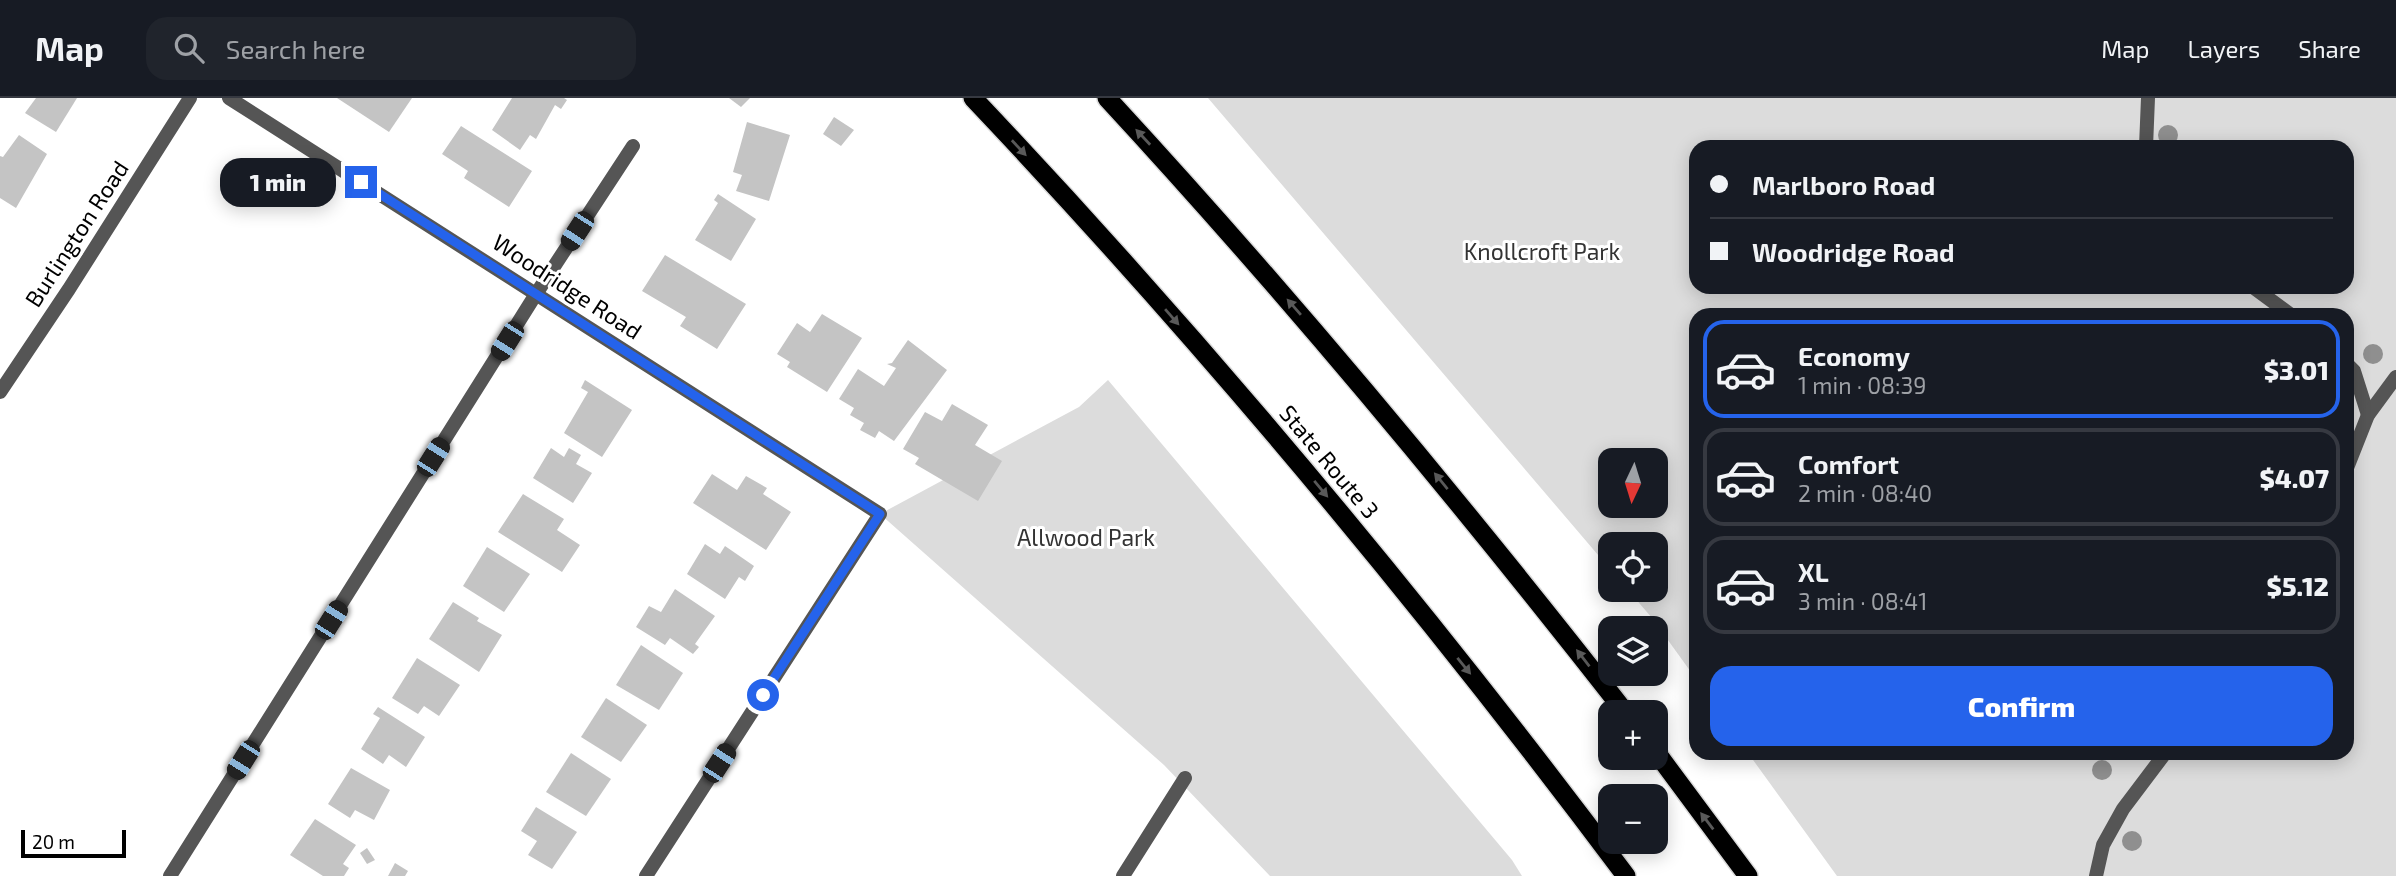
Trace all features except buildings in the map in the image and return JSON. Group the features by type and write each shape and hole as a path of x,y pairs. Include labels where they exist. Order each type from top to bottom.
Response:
{"highway":[{"name":"State Route 3","path":"973,98 1168,312 1337,509 1498,708 1626,876"},
{"path":"1107,98 1324,340 1488,539 1615,700"},
{"path":"1668,768 1748,876"}],"street":[{"name":"Burlington Road","path":"0,392 190,98"},
{"name":"Woodridge Road","path":"229,98 880,514 646,876"},
{"path":"2146,140 2148,98"},
{"path":"170,876 632,146"},
{"path":"2262,294 2282,308"},
{"path":"2354,371 2368,415"},
{"path":"2354,450 2368,415 2396,377"},
{"path":"2096,876 2103,845 2123,809 2160,760"},
{"path":"1123,876 1185,778"}],"green space":[{"name":"Knollcroft Park","path":"1208,98 2396,98 2396,876 1837,876 1753,760 2354,760 2354,308 1689,308 1689,669 1668,640 1668,616 1650,616 1638,602 1668,602 1668,532 1598,532 1598,555"},
{"name":"Allwood Park","path":"1108,380 1512,860 1522,876 1270,876 1164,765 880,514 1079,407"}],"route":[{"path":"361,182 880,514 763,695"}]}
